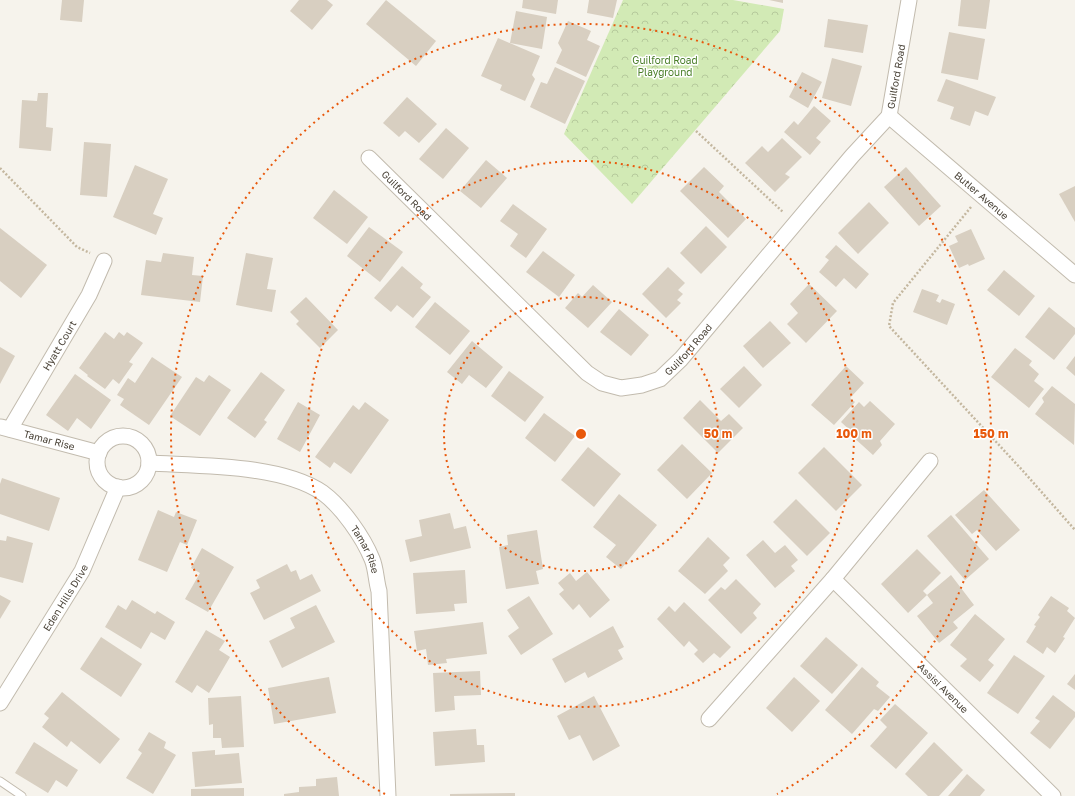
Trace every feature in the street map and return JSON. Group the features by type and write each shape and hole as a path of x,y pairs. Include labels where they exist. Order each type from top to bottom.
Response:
{"street":[{"name":"Guilford Road","path":"369,158 587,373 602,383 621,388 642,385 660,379 682,359 795,224 889,116 909,0"},
{"name":"Butler Avenue","path":"889,116 1075,275"},
{"name":"Hyatt Court","path":"5,428 89,295 104,261"},
{"name":"Tamar Rise","path":"5,428 99,453"},
{"path":"116,437 132,438 139,441 144,448 149,463 147,471 135,484 127,487 118,487 105,480 101,474 97,460 99,453 103,446 116,437"},
{"path":"709,719 833,579 930,461"},
{"name":"Tamar Rise","path":"149,463 240,468 292,478 324,494 351,521 372,559 379,591 388,796"},
{"name":"Eden Hills Drive","path":"0,703 82,571 118,487"},
{"name":"Assisi Avenue","path":"833,579 1053,796"}],"lane":[{"path":"0,781 22,796"}],"path":[{"path":"696,131 795,224"},
{"path":"0,168 77,247 104,261"},
{"path":"981,194 893,303 889,326 1023,471 1075,530"}],"green space":[{"name":"Guilford Road Playground","path":"623,0 733,0 784,9 780,31 632,204 564,134"}],"building":[{"path":"62,0 84,0 82,22 60,20"},
{"path":"299,0 327,0 333,5 312,30 290,11"},
{"path":"386,0 436,41 416,66 366,24"},
{"path":"523,0 558,0 556,14 522,8"},
{"path":"589,0 617,0 613,18 587,13"},
{"path":"769,0 783,0 783,3"},
{"path":"961,0 990,0 986,29 958,26"},
{"path":"516,11 547,17 542,49 510,43"},
{"path":"828,19 868,25 863,53 824,47"},
{"path":"568,21 591,31 587,40 600,46 586,77 556,63 562,50 558,43"},
{"path":"949,32 985,39 978,80 941,73"},
{"path":"498,38 540,56 532,75 535,79 525,101 500,90 502,85 481,76"},
{"path":"832,58 862,66 851,106 822,98"},
{"path":"555,67 585,81 565,124 530,107 541,82 547,84"},
{"path":"802,72 822,82 808,108 789,97"},
{"path":"946,79 996,97 988,116 975,111 970,126 950,119 954,107 937,101"},
{"path":"38,93 48,93 46,127 53,128 51,151 19,148 22,100 37,101"},
{"path":"407,97 437,124 419,143 405,131 399,137 383,123"},
{"path":"814,106 831,121 816,138 821,142 810,155 784,132 794,121 798,125"},
{"path":"446,128 469,148 443,179 419,159"},
{"path":"782,138 802,157 785,174 790,177 775,192 745,163 762,146 768,152"},
{"path":"84,142 111,144 107,197 80,195"},
{"path":"486,160 507,178 481,208 460,191"},
{"path":"135,165 168,179 153,214 163,218 156,235 113,217"},
{"path":"704,167 724,186 719,192 746,219 728,238 680,191"},
{"path":"906,167 941,206 919,226 884,187"},
{"path":"1075,186 1075,222 1059,194"},
{"path":"334,190 368,217 347,244 313,218"},
{"path":"869,202 889,223 858,254 838,233"},
{"path":"513,204 547,229 526,258 510,246 518,234 500,221"},
{"path":"706,226 727,247 701,274 680,253"},
{"path":"369,227 403,252 380,282 347,256"},
{"path":"0,228 47,265 21,298 0,281"},
{"path":"971,229 985,259 969,266 968,264 959,268 949,246 958,242 955,236"},
{"path":"836,245 869,274 856,289 844,278 836,287 819,272 829,260 825,257"},
{"path":"543,251 575,275 559,297 526,272"},
{"path":"163,253 194,257 192,275 203,276 200,302 141,295 146,260 161,262"},
{"path":"246,253 273,258 267,289 276,290 272,312 236,305"},
{"path":"402,266 423,284 420,288 431,297 413,318 397,305 391,312 374,298"},
{"path":"668,267 685,283 678,290 683,294 677,300 681,303 666,318 642,294"},
{"path":"1004,270 1035,296 1019,316 987,290"},
{"path":"809,284 837,311 806,343 787,324 798,313 790,304"},
{"path":"593,285 612,302 588,328 565,308 578,293 582,297"},
{"path":"922,289 939,295 936,301 940,303 942,299 955,304 947,325 913,312"},
{"path":"306,297 338,330 320,348 296,324 299,321 290,312"},
{"path":"435,302 470,331 450,355 415,327"},
{"path":"1049,307 1075,328 1075,334 1054,360 1025,337"},
{"path":"619,309 649,335 631,356 600,332"},
{"path":"770,321 791,343 763,368 743,346"},
{"path":"105,332 114,339 119,332 124,336 127,332 143,343 129,362 133,364 119,384 113,379 105,389 79,368"},
{"path":"472,341 503,367 486,388 469,375 462,384 447,372"},
{"path":"0,347 15,356 0,384"},
{"path":"1015,348 1032,361 1029,365 1039,374 1034,381 1044,389 1029,408 991,377"},
{"path":"1075,356 1075,376 1066,368"},
{"path":"152,357 182,377 149,425 120,405 124,399 117,395 128,378 135,383"},
{"path":"744,366 762,385 739,408 720,389"},
{"path":"846,366 864,383 850,398 855,402 834,425 811,405"},
{"path":"509,371 544,397 525,422 491,396"},
{"path":"261,372 285,390 264,420 267,422 255,438 227,418"},
{"path":"75,374 111,400 91,429 77,418 68,431 46,415"},
{"path":"209,375 231,390 200,436 170,416 196,377 204,382"},
{"path":"1052,386 1075,404 1074,445 1035,414 1044,402 1042,398"},
{"path":"700,400 721,421 729,414 743,428 718,453 683,418"},
{"path":"870,401 895,424 880,441 882,445 873,455 852,436 854,434 841,422 859,402 864,407"},
{"path":"298,402 320,415 300,452 277,439"},
{"path":"365,402 389,420 351,474 334,462 330,468 315,457 353,405 359,410"},
{"path":"544,413 575,436 555,462 525,438"},
{"path":"682,444 712,473 687,499 657,470"},
{"path":"588,447 621,474 594,507 561,480"},
{"path":"824,447 862,485 836,511 798,473"},
{"path":"2,478 60,498 49,531 0,514 0,484"},
{"path":"984,490 1020,530 996,551 977,530 972,534 955,515"},
{"path":"619,494 657,525 621,569 606,557 616,545 593,527"},
{"path":"796,499 830,533 807,556 773,522"},
{"path":"158,510 174,517 176,512 197,520 187,545 180,542 167,572 138,560"},
{"path":"450,513 454,529 466,526 471,548 410,562 405,540 422,536 419,520"},
{"path":"951,515 989,559 965,580 927,536"},
{"path":"537,530 543,569 536,571 539,584 506,589 499,547 508,545 507,535"},
{"path":"7,536 33,543 23,583 0,577 0,540 6,541"},
{"path":"708,537 730,558 723,565 728,571 705,594 678,571"},
{"path":"763,540 775,553 785,545 798,560 791,566 795,571 775,588 746,555"},
{"path":"202,548 234,567 208,612 185,599 200,573 191,568"},
{"path":"917,549 941,573 923,591 927,595 908,613 881,584"},
{"path":"287,564 291,572 296,570 300,580 312,574 321,591 264,620 250,593 260,588 256,580"},
{"path":"465,570 467,603 454,604 455,611 416,614 413,573"},
{"path":"587,572 610,600 590,618 579,604 573,610 559,594 564,590 558,583 570,573 576,581"},
{"path":"951,575 974,605 953,622 958,628 939,643 917,616 933,603 927,595"},
{"path":"736,579 761,604 753,613 757,618 741,634 708,600 721,587 725,590"},
{"path":"0,595 11,601 0,619"},
{"path":"529,596 553,634 521,655 508,636 519,628 507,610"},
{"path":"1051,596 1069,608 1067,611 1075,618 1063,637 1065,638 1055,653 1047,647 1043,654 1026,642 1036,626 1034,625 1040,617 1038,615"},
{"path":"132,600 155,614 157,611 175,622 165,640 151,632 141,649 105,627 118,605 126,610"},
{"path":"684,602 731,647 720,658 714,653 703,663 694,654 698,650 689,641 684,647 657,619 669,606 675,612"},
{"path":"316,605 335,642 282,668 269,641 295,628 290,618"},
{"path":"975,614 1005,639 988,660 994,665 980,682 960,666 967,659 950,645"},
{"path":"483,622 487,654 446,659 447,663 428,665 426,649 417,651 414,631"},
{"path":"613,626 624,647 618,650 623,659 588,678 585,672 565,683 552,659"},
{"path":"206,630 225,641 219,650 230,657 209,693 197,685 192,693 175,682"},
{"path":"101,637 142,664 121,697 80,669"},
{"path":"826,637 858,665 832,694 800,666"},
{"path":"1014,655 1045,676 1018,714 987,693"},
{"path":"862,667 879,682 876,686 890,697 878,711 874,709 852,734 825,710"},
{"path":"480,671 481,695 454,696 455,710 435,712 433,673"},
{"path":"1075,674 1075,690 1067,684"},
{"path":"329,677 336,713 274,724 268,688"},
{"path":"794,677 820,701 792,732 766,708"},
{"path":"62,692 120,739 100,764 71,741 67,747 42,727 49,718 44,714"},
{"path":"1053,695 1075,712 1075,717 1050,749 1030,733 1040,721 1035,718"},
{"path":"241,696 244,747 222,748 221,738 213,738 213,724 209,725 208,698"},
{"path":"594,696 620,746 593,761 580,735 569,740 557,716"},
{"path":"895,704 928,733 896,769 870,746 887,727 880,720"},
{"path":"476,729 477,745 484,745 485,762 435,766 433,732"},
{"path":"149,732 166,742 164,748 176,755 153,794 126,778 142,753 138,750"},
{"path":"34,742 78,770 67,787 56,780 48,793 15,773"},
{"path":"934,742 963,770 939,796 928,796 905,774"},
{"path":"215,750 215,755 239,753 242,783 195,787 192,752"},
{"path":"967,774 985,790 980,796 948,796"},
{"path":"337,777 339,796 284,796 284,794 299,792 299,787 316,786 316,779"},
{"path":"244,788 244,796 191,796 191,789"},
{"path":"515,793 515,796 450,796 450,794"}]}
